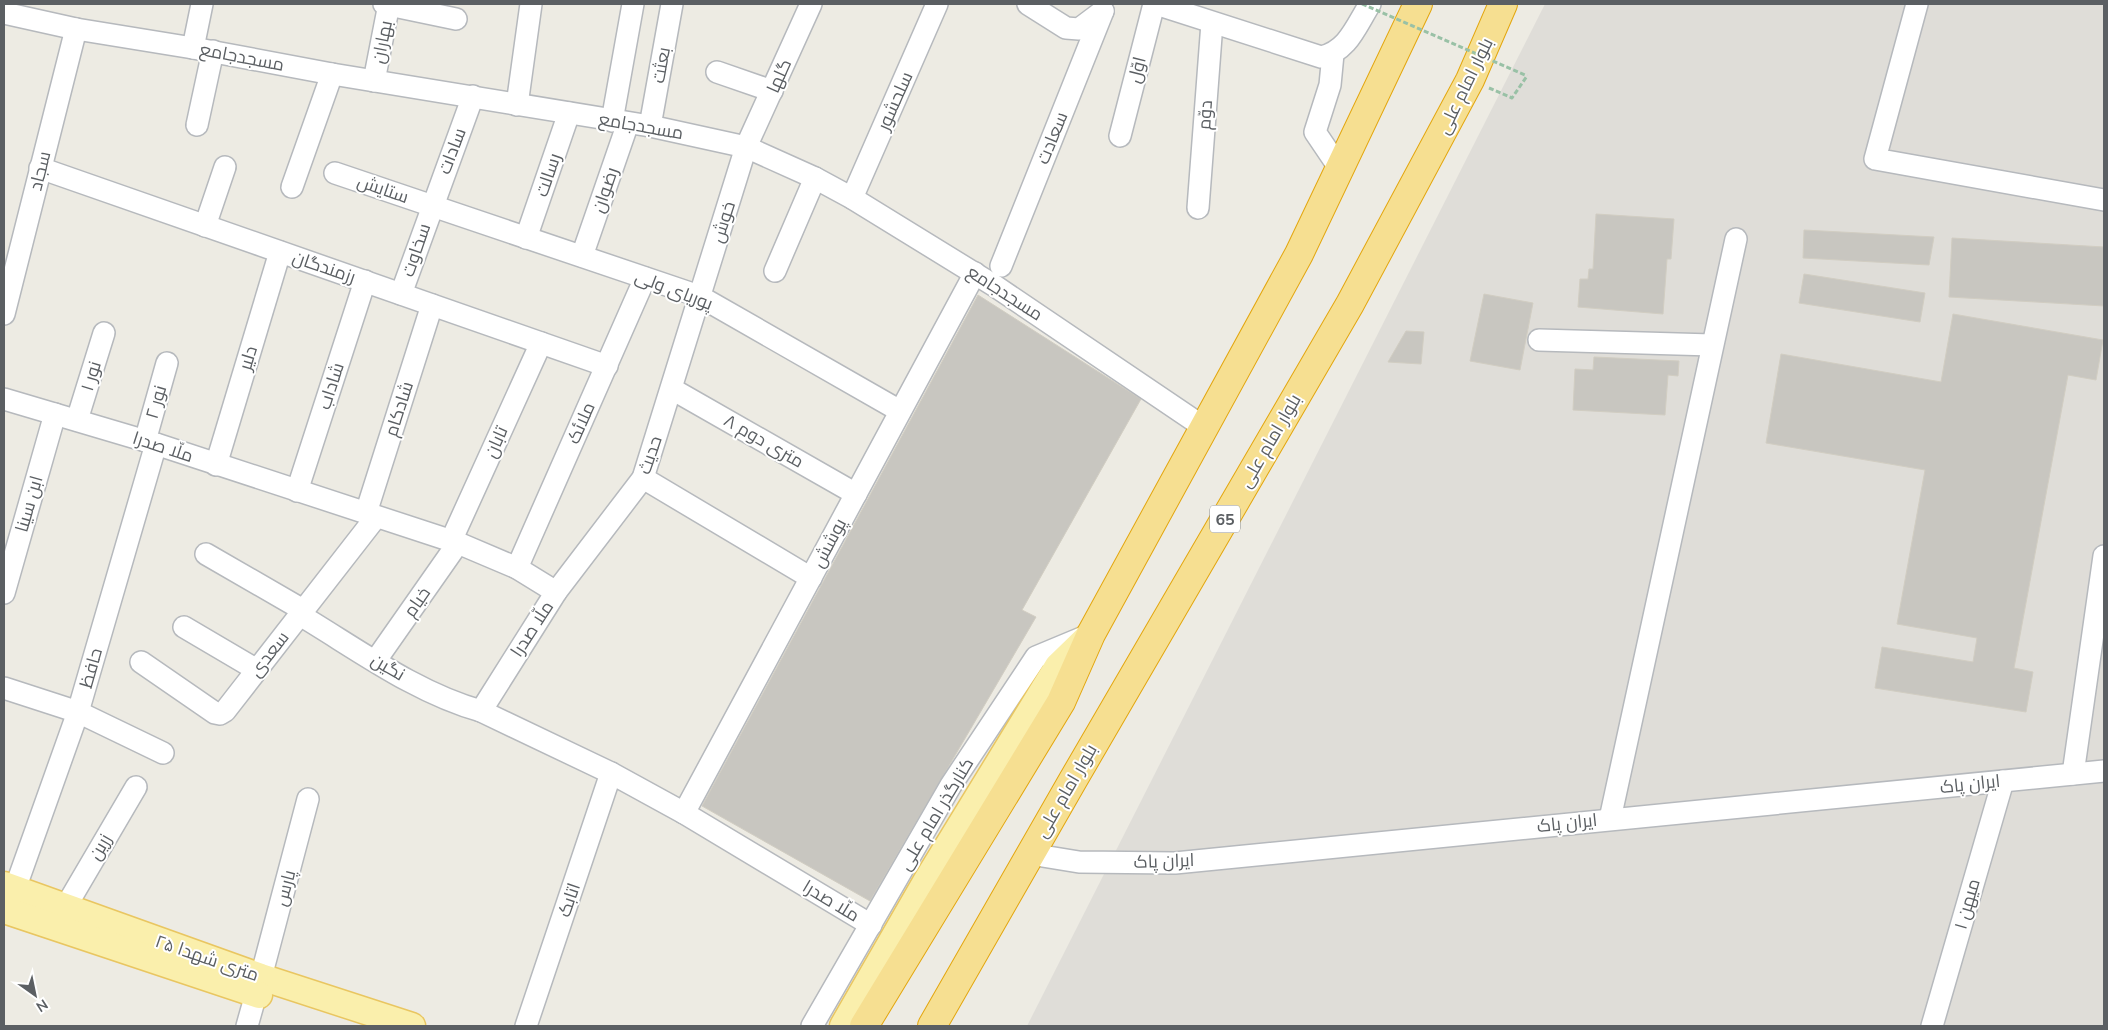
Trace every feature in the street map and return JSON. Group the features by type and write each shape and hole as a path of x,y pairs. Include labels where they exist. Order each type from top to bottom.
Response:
{"highway":[{"path":"864,1026 1061,702 1091,634 1299,254 1418,4"},
{"name":"بلوار امام علی","path":"932,1026 1350,304 1470,80 1503,4"}],"main road":[{"path":"843,1026 927,880 1058,666 1091,634"},
{"name":"۲۵ متری شهدا","path":"8,895 59,917 259,985 412,1026"},
{"name":"۲۵ متری شهدا","path":"259,985 353,1026"}],"street":[{"path":"196,125 203,49 202,4"},
{"path":"387,4 456,19"},
{"name":"بهاران","path":"374,81 387,4"},
{"path":"517,105 531,4"},
{"name":"رضوان","path":"582,256 620,122 634,4"},
{"name":"بعثت","path":"650,126 672,4"},
{"name":"گلها","path":"746,147 811,4"},
{"name":"سلحشور","path":"852,198 938,4"},
{"path":"1028,4 1066,28 1080,29 1106,7"},
{"path":"1155,4 1187,9 1212,23 1321,57 1334,54 1343,46 1370,4"},
{"name":"اوّل","path":"1120,136 1155,4"},
{"path":"1917,4 1875,159 2104,200"},
{"name":"سعادت","path":"1001,266 1106,7"},
{"name":"مسجدجامع","path":"4,13 76,28 203,49 332,74 650,126 746,147 815,178 852,198 975,273 1205,428"},
{"name":"دوّم","path":"1198,208 1212,23"},
{"name":"سجاد","path":"4,314 76,28"},
{"path":"1334,54 1330,85 1315,132 1340,169"},
{"path":"717,72 772,90"},
{"path":"292,187 332,74"},
{"name":"سادات","path":"432,205 473,96"},
{"name":"رسالت","path":"526,238 569,113"},
{"name":"خوش","path":"699,296 746,147"},
{"path":"205,226 225,167"},
{"name":"رزمندگان","path":"40,168 607,366"},
{"name":"ستایش","path":"335,172 432,205"},
{"path":"775,271 815,178"},
{"name":"پوریای ولی","path":"432,205 699,296 900,411"},
{"name":"سخاوت","path":"401,294 432,205"},
{"path":"1610,819 1736,239"},
{"name":"دلیر","path":"216,464 280,252"},
{"name":"پوشش","path":"684,813 975,273"},
{"name":"ملائک","path":"517,568 644,278"},
{"name":"شاداب","path":"297,491 364,282"},
{"name":"حدیث","path":"556,592 643,478 672,389 699,296"},
{"name":"شادکام","path":"371,515 432,305"},
{"name":"نور ۱","path":"77,420 104,333"},
{"path":"1539,340 1712,345"},
{"name":"تابان","path":"454,542 540,343"},
{"name":"نور ۲","path":"151,442 167,363"},
{"name":"۸ متری دوم","path":"672,389 856,494"},
{"name":"ملّا صدرا","path":"4,399 151,442 454,542 517,568 556,592 481,711 611,773 684,813 871,925"},
{"name":"ابن سینا","path":"4,593 55,414"},
{"name":"حافظ","path":"8,895 78,712 151,442"},
{"path":"643,478 810,578"},
{"name":"سعدی","path":"141,662 215,713 220,714 225,711 302,612 371,515"},
{"name":"خیام","path":"376,660 454,542"},
{"name":"نگین","path":"206,554 302,612 401,676 460,705 481,711"},
{"path":"2074,774 2104,556"},
{"path":"184,628 257,670"},
{"name":"کنارگذر امام علی","path":"812,1026 952,785 1036,657 1091,634"},
{"path":"4,688 78,712 163,753"},
{"name":"ایران پاک","path":"1030,854 1080,862 1175,863 2104,771"},
{"name":"اتابک","path":"526,1026 611,773"},
{"name":"میهن ۱","path":"1932,1026 2003,781"},
{"name":"زرین","path":"59,917 136,787"},
{"name":"پارس","path":"247,1026 308,799"}],"path":[{"path":"1362,4 1527,76 1512,98"}],"shaded area":[{"path":"1545,4 2104,4 2104,1026 1027,1026"}],"building":[{"path":"1596,214 1674,219 1671,259 1667,259 1663,314 1578,307 1580,279 1588,279 1589,269 1593,269"},
{"path":"1804,230 1934,237 1929,265 1803,258"},
{"path":"1952,238 2104,247 2104,306 1949,297"},
{"path":"1804,274 1925,293 1920,322 1799,303"},
{"path":"1484,294 1533,303 1520,370 1470,361"},
{"path":"978,295 1141,399 1022,610 1036,617 870,901 702,806"},
{"path":"1953,314 2103,340 2096,380 2068,375 2014,668 2033,672 2026,712 1875,688 1882,647 1973,662 1977,638 1897,624 1925,470 1766,443 1781,354 1941,382"},
{"path":"1406,331 1424,332 1421,364 1388,362"},
{"path":"1594,357 1679,361 1678,376 1668,375 1665,415 1573,410 1575,369 1593,370"}]}
